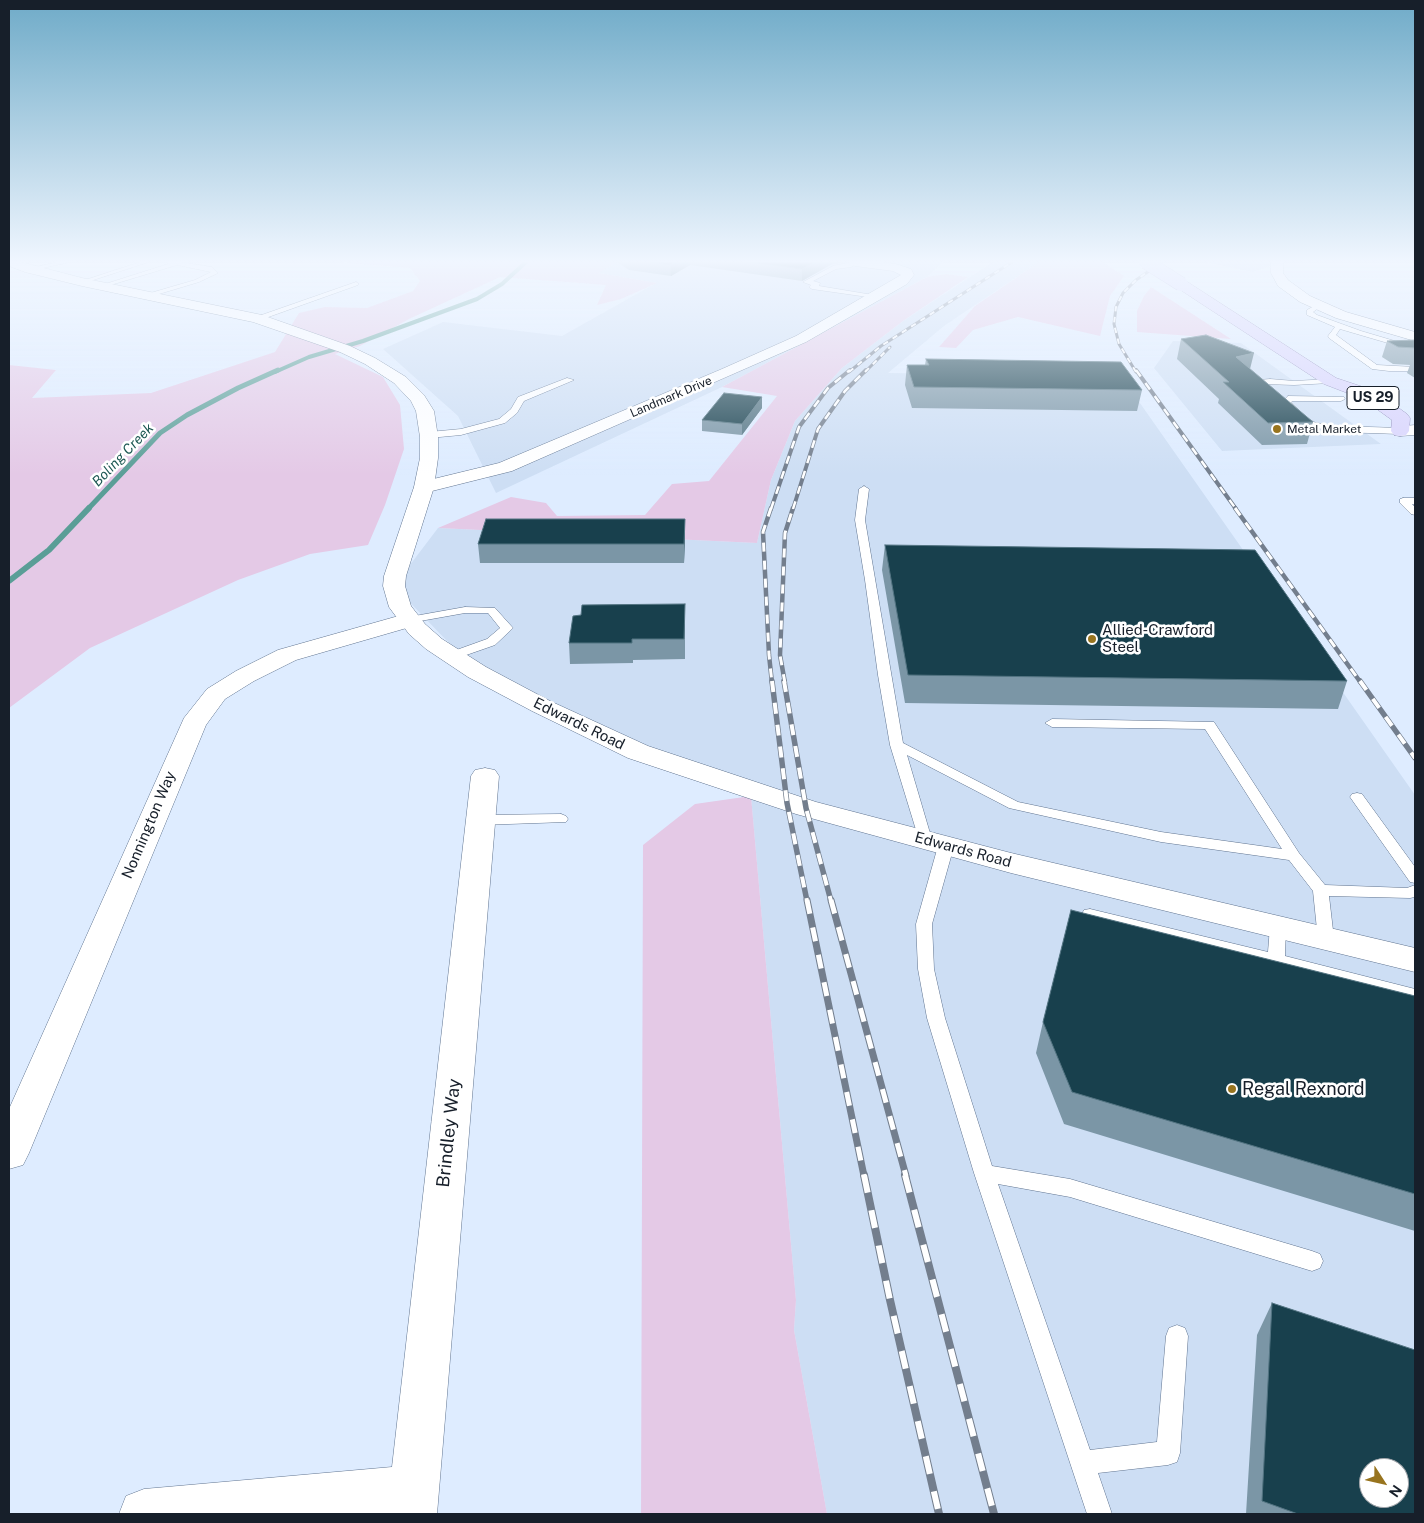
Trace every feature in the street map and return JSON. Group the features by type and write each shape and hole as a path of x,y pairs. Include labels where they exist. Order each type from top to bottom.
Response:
{"main road":[{"name":"US 29","path":"1256,333 1330,381 1369,395 1401,418 1415,441"},
{"name":"US 29","path":"1330,381 1340,398 1359,411 1408,431"},
{"path":"1369,395 1413,408"}],"street":[{"name":"Edwards Road","path":"300,333 339,347 388,371 409,388 424,411 429,435 429,458 424,486 395,576 396,597 409,620 434,644 477,672 541,706 638,752 806,808 935,843 1415,960"},
{"name":"Landmark Drive","path":"424,486 486,472 538,454 811,333"},
{"path":"1400,333 1415,337"},
{"name":"Nonnington Way","path":"9,1153 192,724 216,694 245,676 288,655 409,620"},
{"name":"Brindley Way","path":"413,1502 484,776"},
{"path":"144,1514 413,1502"}],"lane":[{"path":"1334,333 1332,336 1375,367 1388,369 1415,368"},
{"path":"1361,333 1415,350"},
{"path":"429,435 461,432 502,421 514,411 521,399 570,380"},
{"path":"1330,381 1294,383 1270,380 1261,383 1259,386 1264,390 1287,399 1340,398"},
{"path":"1287,399 1286,402 1292,409 1305,421 1314,425 1338,429 1408,431"},
{"path":"864,489 860,520 897,745 910,786 935,843 924,924 926,969 936,1018 984,1173 1100,1514"},
{"path":"1415,501 1402,501 1415,512"},
{"path":"409,620 465,610 491,610 507,628 491,642 452,656"},
{"path":"1052,723 1209,725 1294,856 1321,890 1326,939"},
{"path":"897,745 1014,804 1161,837 1294,856"},
{"path":"1357,797 1415,878"},
{"path":"480,820 561,819"},
{"path":"1321,890 1410,893 1415,890"},
{"path":"1090,914 1415,995"},
{"path":"1276,960 1278,927"},
{"path":"984,1173 1070,1188 1312,1261"},
{"path":"1082,1463 1168,1453 1177,1336"}],"shaded area":[{"path":"287,333 383,333 360,346 335,354 383,377 400,405 404,449 385,505 368,545 310,554 238,580 90,648 9,708 9,365 56,370 32,398 151,393 275,352"},
{"path":"418,333 537,333 562,336 567,333 822,333 722,387 496,493 458,416 383,349"},
{"path":"822,333 887,333 842,368 795,421 771,480 757,543 438,528 511,497 546,503 557,516 645,515 672,484 709,481 777,396 722,387"},
{"path":"887,333 936,333 888,373 1121,376 1415,795 1415,1514 827,1514 794,1330 796,1300 751,796 477,672 394,586 438,528 757,543 771,480 795,421 842,368"},
{"path":"951,333 970,333 956,348 939,347"},
{"path":"1087,333 1101,333 1100,336"},
{"path":"1151,333 1222,333 1231,339"},
{"path":"1173,341 1241,343 1381,444 1222,451 1154,368"},
{"path":"751,796 796,1300 794,1330 827,1514 641,1514 643,845 695,804"}],"building":[{"path":"1206,335 1254,353 1236,357 1313,422 1268,423 1223,382 1229,382 1181,339"},
{"path":"1415,340 1415,348 1398,347 1387,341"},
{"path":"926,359 1121,362 1142,390 914,387 907,365 929,365"},
{"path":"724,393 762,397 742,424 702,420"},
{"path":"486,519 685,519 684,544 478,544"},
{"name":"Allied-Crawford Steel","path":"885,545 1255,550 1347,681 908,675"},
{"path":"685,604 684,639 632,639 632,643 569,643 573,616 581,615 582,605"},
{"name":"Regal Rexnord","path":"1071,910 1415,996 1415,1194 1072,1092 1043,1022"},
{"path":"1272,1303 1415,1350 1415,1514 1298,1514 1262,1501"}],"waterway":[{"path":"275,372 309,357 385,333"},
{"name":"Boling Creek","path":"88,509 160,433 187,415 238,388 278,370"},
{"name":"Boling Creek","path":"9,581 49,550 89,508"}],"railway":[{"path":"849,372 881,346 901,333"},
{"path":"1116,333 1119,344 1136,372"},
{"path":"865,372 890,347"},
{"path":"771,509 799,427 828,388 850,370"},
{"path":"793,509 818,429 845,391 866,370"},
{"path":"1136,370 1236,509"},
{"path":"771,508 763,532 772,683"},
{"path":"785,683 780,655 785,533 793,508"},
{"path":"1235,508 1361,683"},
{"path":"772,681 787,803 807,901"},
{"path":"784,681 806,808 831,901"},
{"path":"1360,681 1415,758"},
{"path":"807,900 864,1176"},
{"path":"831,900 906,1176"},
{"path":"864,1175 890,1300 939,1514"},
{"path":"905,1175 994,1514"}],"place":[{"name":"Metal Market","path":"1277,429"},
{"name":"Allied-Crawford Steel","path":"1092,639"},
{"name":"Regal Rexnord","path":"1232,1089"}]}
